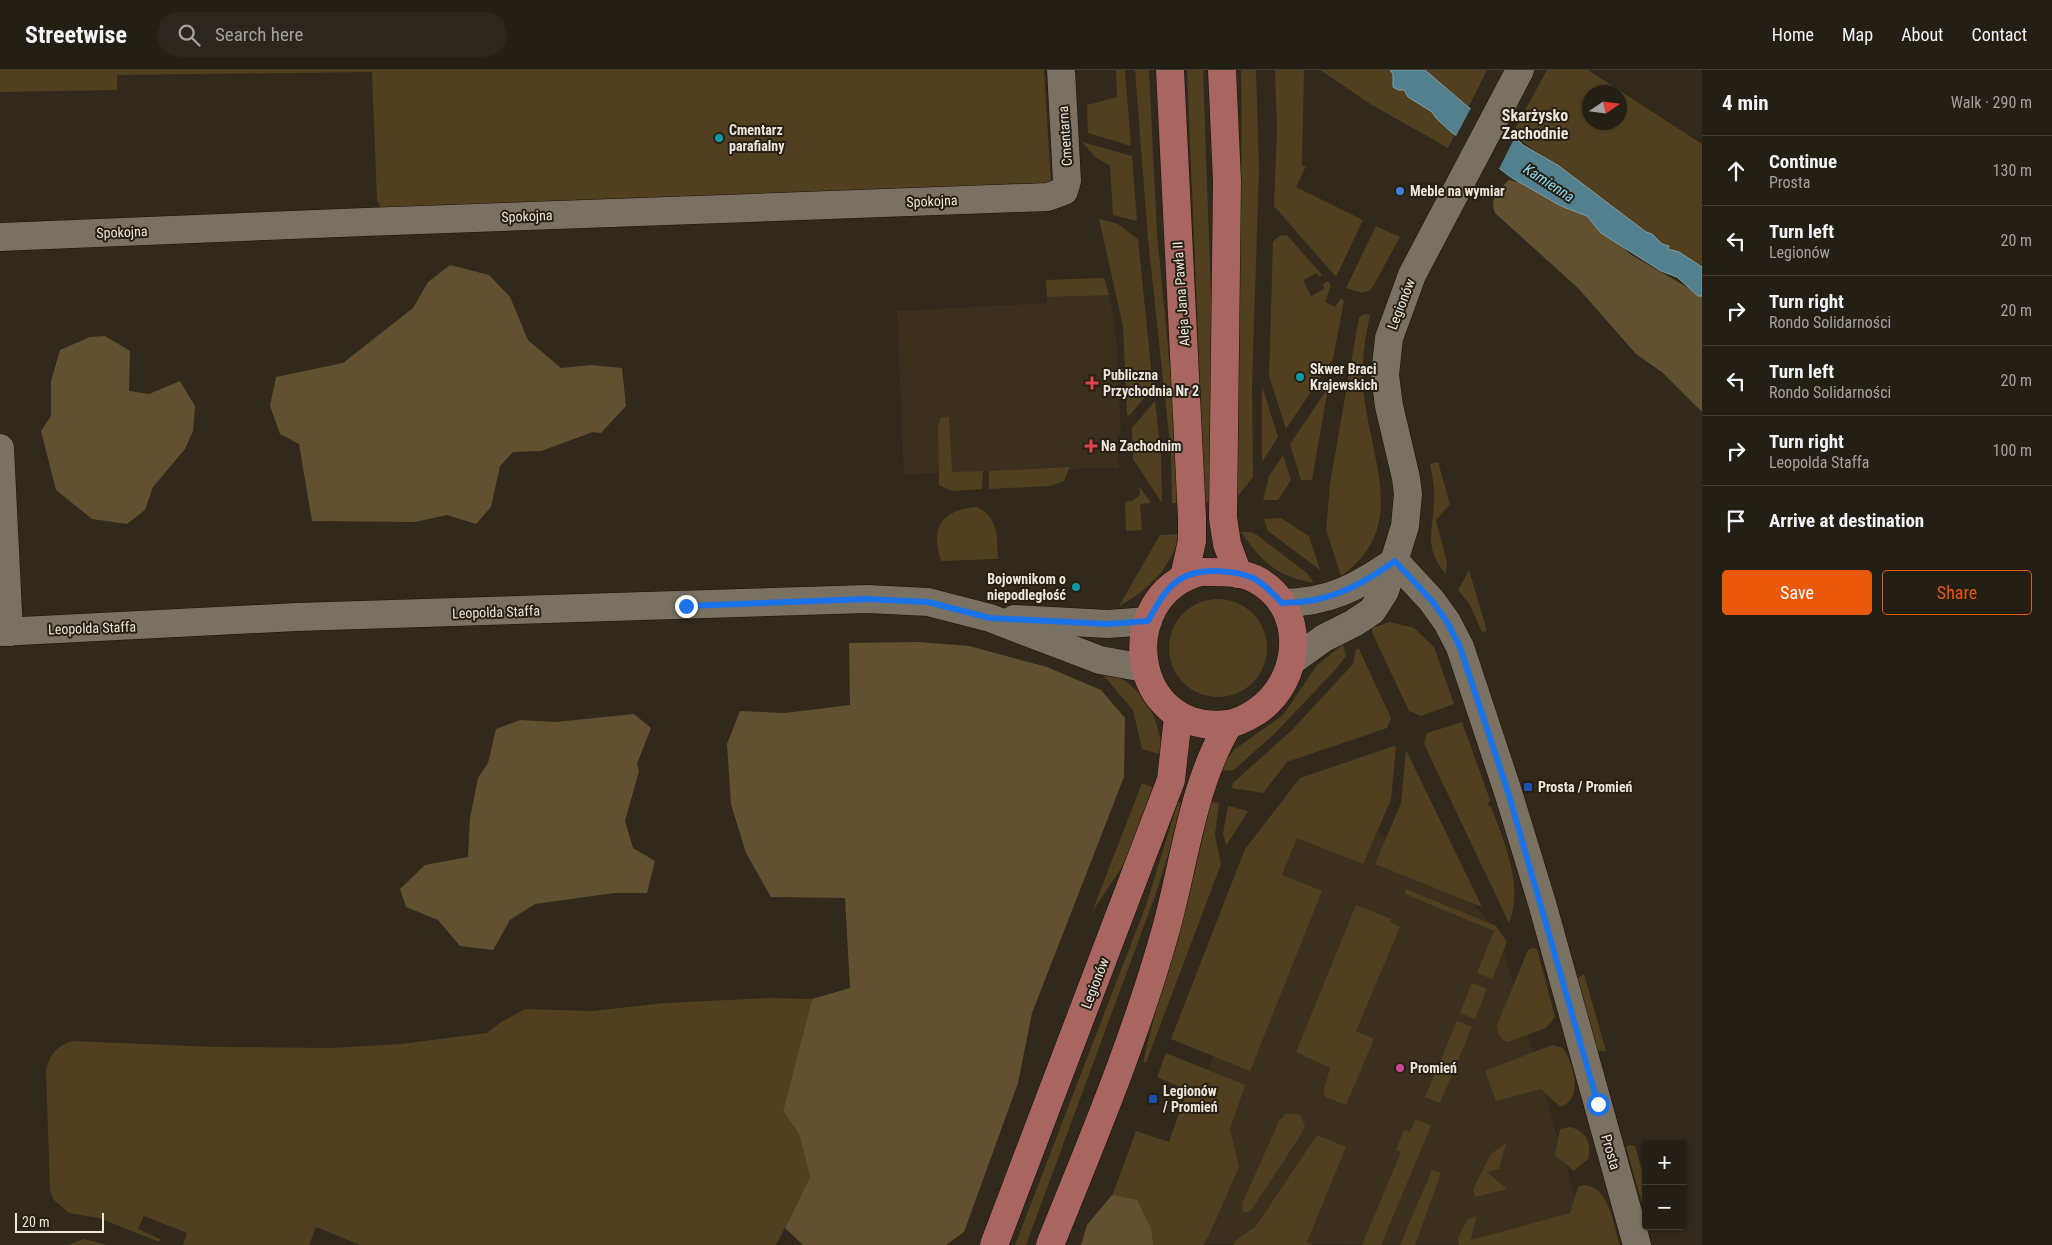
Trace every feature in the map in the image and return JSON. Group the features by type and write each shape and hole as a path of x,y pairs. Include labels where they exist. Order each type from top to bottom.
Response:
{"main road":[{"name":"Aleja Jana Pawła II","path":"1170,70 1192,518 1192,542 1184,577"},
{"path":"1222,70 1227,181 1223,518 1227,544 1238,574"},
{"path":"1200,572 1238,574 1252,578 1269,589 1282,603 1291,625 1294,643 1289,674 1280,689 1266,705 1246,718 1229,724 1206,723 1178,716 1155,693 1144,668 1142,652 1148,621 1158,602 1171,587 1184,577 1200,572"},
{"name":"Legionów","path":"994,1245 1097,979 1171,780 1178,716"},
{"path":"1050,1245 1112,1095 1166,930 1207,771 1229,724"}],"street":[{"name":"Cmentarna","path":"1054,196 1064,191 1067,172 1061,70"},
{"name":"Legionów","path":"1292,661 1324,638 1354,623 1372,611 1385,591 1405,526 1408,494 1389,406 1385,375 1389,338 1412,275 1520,70"},
{"name":"Spokojna","path":"0,237 1054,196"},
{"path":"0,448 4,632"},
{"path":"1282,603 1313,602 1324,599 1377,574 1395,561"},
{"name":"Prosta","path":"1395,561 1432,601 1447,622 1460,647 1542,903 1637,1245"},
{"name":"Leopolda Staffa","path":"4,632 306,617 867,599 928,602 990,618 1100,660 1144,668"},
{"name":"Leopolda Staffa","path":"990,618 1108,624 1148,621"}],"shaded area":[{"name":"Cmentarz parafialny","path":"0,70 1044,70 1051,183 382,211 377,200 372,72 117,75 117,90 0,92"},
{"path":"1116,70 1125,70 1131,146 1088,133 1087,105 1117,97"},
{"path":"1135,70 1149,70 1157,234 1177,441 1180,503 1172,503 1171,454 1148,239"},
{"path":"1187,70 1203,70 1213,351 1211,502 1205,502"},
{"path":"1241,70 1256,70 1259,169 1252,386 1253,477 1238,496 1237,390 1242,123"},
{"path":"1275,70 1304,70 1302,165 1306,166 1296,187 1363,220 1336,277 1274,206 1277,128"},
{"path":"1320,70 1487,70 1448,148 1372,105"},
{"path":"1547,70 1588,70 1611,85 1582,85 1582,130 1627,130 1627,95 1702,144 1702,274 1512,134"},
{"path":"1082,142 1132,156 1137,221 1113,215 1110,166 1095,157"},
{"path":"1509,180 1537,187 1565,200 1607,231 1630,254 1702,296 1702,412 1663,373 1636,354 1579,289 1495,213 1493,208 1494,199 1498,191"},
{"path":"1099,219 1118,224 1138,239 1153,387 1130,415 1127,415 1123,326"},
{"path":"1376,226 1400,237 1371,290 1362,293 1346,288"},
{"path":"1287,235 1322,275 1319,277 1317,273 1303,280 1311,296 1324,289 1323,284 1328,281 1331,286 1325,302 1335,307 1341,298 1344,301 1333,359 1286,429 1269,376 1273,242 1279,236"},
{"path":"450,265 489,275 510,297 528,340 561,368 591,365 622,368 626,406 601,433 593,432 541,451 513,452 500,466 491,507 476,524 447,515 415,522 312,521 299,444 280,434 270,406 276,377 343,363 413,308 428,282"},
{"path":"1104,278 1114,317 1114,333 1116,333 1121,435 1117,435 1119,468 1070,469 1070,467 904,475 897,311 1047,303 1046,280"},
{"path":"1104,278 1109,295 1047,297 1046,280"},
{"path":"1365,314 1370,315 1364,350 1364,397 1381,499 1379,520 1373,540 1361,558 1341,576 1326,530 1330,484 1359,317"},
{"path":"105,336 130,351 129,391 149,394 180,381 195,406 193,431 185,449 153,487 145,510 127,524 92,519 56,490 41,431 51,416 51,381 60,350 90,337"},
{"path":"1262,386 1278,437 1262,462"},
{"path":"1328,388 1312,480 1301,480 1290,444"},
{"path":"1155,401 1161,454 1162,503 1133,459 1132,428"},
{"path":"949,416 952,472 983,471 982,489 952,491 939,485 938,425 941,418"},
{"path":"1283,455 1291,480 1278,500 1263,500 1269,476"},
{"path":"1438,462 1450,504 1436,520 1447,562 1446,574 1434,556 1431,539 1434,495 1430,464"},
{"path":"1070,467 1064,481 1050,486 989,489 989,471"},
{"path":"1139,486 1151,503 1140,504 1142,530 1126,531 1125,502 1132,501 1140,495"},
{"path":"976,507 984,511 993,522 997,536 998,559 941,561 937,539 941,523 954,512"},
{"path":"1281,518 1309,536 1320,570 1268,531 1264,519"},
{"path":"1241,532 1251,532 1257,535 1307,573 1314,583 1290,577 1272,567 1256,552"},
{"path":"1180,534 1165,567 1140,593 1119,606 1160,535"},
{"path":"1469,570 1487,631 1482,632 1469,603 1458,590"},
{"path":"1218,599 1237,603 1252,614 1263,629 1267,648 1263,667 1252,682 1237,693 1218,697 1199,693 1184,682 1173,667 1169,648 1173,629 1184,614 1199,603"},
{"path":"1390,622 1414,628 1434,647 1454,704 1421,716 1409,711 1372,632 1372,628"},
{"path":"919,642 969,646 1047,667 1101,690 1125,718 1124,777 1032,1013 1018,1083 964,1232 946,1245 803,1245 785,1228 810,1177 799,1134 783,1111 812,999 850,988 845,898 771,897 746,853 731,804 727,744 740,711 785,713 850,705 849,643"},
{"path":"1343,644 1346,656 1337,668 1275,733 1234,770 1221,771 1225,761 1235,749 1283,715 1317,665"},
{"path":"1356,649 1359,649 1391,718 1387,728 1287,762 1263,793 1232,788 1233,783 1292,730 1353,664"},
{"path":"1106,671 1131,685 1147,704 1157,727 1163,755 1142,749 1133,710 1104,676"},
{"path":"634,714 651,728 637,764 639,771 625,821 633,848 655,861 647,893 614,893 535,904 510,920 493,950 460,946 438,920 406,907 400,889 425,865 468,857 470,818 478,778 488,763 496,729 520,720 556,722"},
{"path":"1462,722 1490,800 1488,803 1489,807 1491,806 1510,864 1514,893 1509,923 1424,744 1427,733"},
{"path":"1394,746 1396,747 1391,800 1363,864 1297,838 1282,875 1322,891 1250,1071 1171,1039 1245,849 1300,778"},
{"path":"1406,750 1482,907 1375,864 1401,803"},
{"path":"1142,783 1156,789 1126,861 1092,912"},
{"path":"1311,801 1433,859 1498,932 1589,1245 1141,1244"},
{"path":"1178,802 1181,803 1169,852 1155,896 1026,1245 1015,1245 1146,905"},
{"path":"1211,802 1219,803 1215,835 1221,864 1146,1063 1143,1062 1159,997 1188,901"},
{"path":"1228,806 1248,811 1226,846 1223,833"},
{"path":"1406,889 1496,926 1507,942 1492,979 1477,973 1494,931 1405,894"},
{"path":"1356,905 1391,919 1390,922 1400,927 1356,1031 1374,1039 1346,1105 1323,1094 1330,1068 1296,1052"},
{"path":"1532,948 1537,949 1555,1017 1546,1028 1508,1042 1501,1038 1497,1025 1528,950"},
{"path":"1584,974 1606,1051 1595,1051 1575,980"},
{"path":"1472,983 1487,989 1475,1019 1460,1013"},
{"path":"771,998 812,999 783,1111 799,1134 810,1177 776,1245 360,1245 316,1227 309,1245 183,1245 187,1233 144,1216 138,1229 160,1239 159,1242 99,1218 69,1213 54,1200 50,1191 46,1071 54,1052 72,1041 214,1047 331,1048 401,1044 487,1033 501,1022 525,1009 592,1011 665,1003"},
{"path":"1457,1021 1472,1027 1440,1103 1425,1097"},
{"path":"1552,1045 1563,1048 1571,1063 1575,1081 1572,1097 1567,1103 1560,1107 1541,1089 1496,1101 1485,1071"},
{"path":"1166,1053 1245,1085 1230,1129 1239,1167 1203,1245 1094,1245 1136,1131 1169,1142 1187,1090 1157,1077"},
{"path":"1286,1113 1300,1115 1305,1125 1302,1133 1252,1209 1249,1212 1243,1212 1242,1204 1279,1121"},
{"path":"1416,1119 1431,1126 1381,1245 1362,1245 1401,1152 1396,1150 1404,1130 1410,1132"},
{"path":"1570,1127 1584,1135 1589,1148 1588,1159 1574,1171 1555,1155 1560,1129"},
{"path":"1317,1135 1346,1147 1307,1242 1313,1245 1233,1245 1235,1241 1256,1226"},
{"path":"1506,1143 1499,1169 1487,1172 1507,1189 1475,1197 1473,1189 1491,1154"},
{"path":"1630,1145 1635,1146 1642,1171 1642,1203 1626,1147"},
{"path":"1432,1170 1441,1173 1415,1245 1400,1245"},
{"path":"1584,1185 1593,1187 1600,1192 1605,1200 1620,1245 1459,1245 1458,1237 1468,1219 1476,1216 1471,1240 1570,1213 1578,1187"},
{"path":"1112,1195 1137,1200 1151,1229 1153,1245 1081,1245 1087,1225"},
{"path":"84,1239 107,1245 67,1245"}],"water":[{"name":"Kamienna","path":"1390,70 1425,70 1468,107 1516,138 1523,145 1559,166 1646,232 1652,234 1662,244 1669,246 1668,249 1679,252 1702,267 1702,296 1698,296 1677,277 1661,271 1601,233 1587,216 1561,206 1512,178 1450,131 1432,112 1408,97 1404,90 1398,90 1393,87 1393,74"}],"pier":[{"path":"1472,106 1516,135 1498,171 1455,138"}],"place":[{"name":"Cmentarz parafialny","path":"719,138"},
{"name":"Meble na wymiar","path":"1400,191"},
{"name":"Skwer Braci Krajewskich","path":"1300,377"},
{"name":"Publiczna Przychodnia Nr 2","path":"1092,383"},
{"name":"Na Zachodnim","path":"1091,446"},
{"name":"Bojownikom o niepodległość","path":"1076,587"},
{"name":"Prosta / Promień","path":"1528,787"},
{"name":"Promień","path":"1400,1068"},
{"name":"Legionów / Promień","path":"1153,1099"}],"district":[{"name":"Skarżysko Zachodnie","path":"1535,124"}],"route":[{"path":"686,606 867,599 928,602 990,618 1108,624 1148,621 1158,602 1171,587 1184,577 1200,572 1238,574 1252,578 1269,589 1282,603 1313,602 1355,586 1395,561 1413,577 1432,601 1447,622 1460,647 1542,903 1598,1104"}]}
